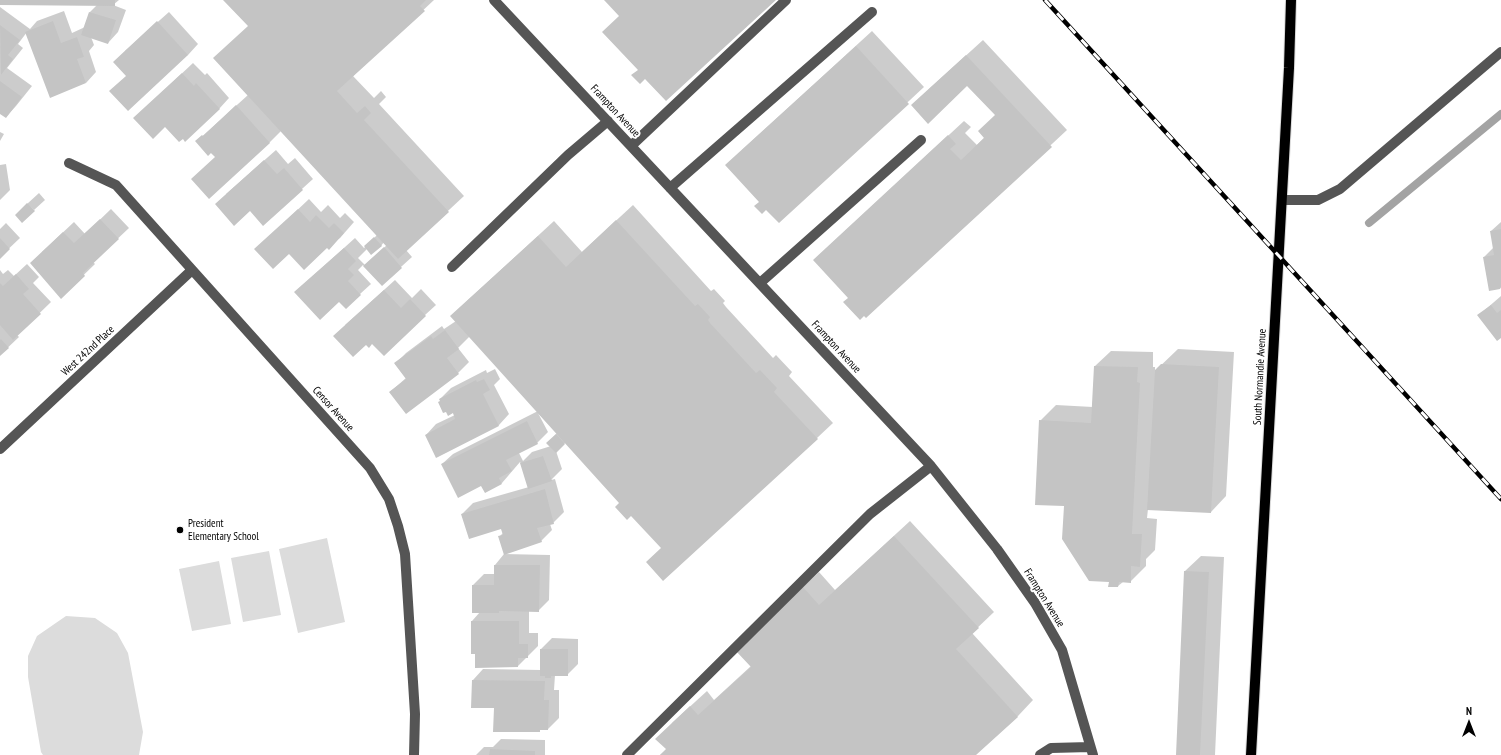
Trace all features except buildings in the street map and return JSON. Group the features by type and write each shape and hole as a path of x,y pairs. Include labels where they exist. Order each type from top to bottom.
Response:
{"main road":[{"name":"South Normandie Avenue","path":"1251,755 1282,200 1291,0"}],"street":[{"name":"Frampton Avenue","path":"494,0 931,466 997,549 1035,603 1062,650 1091,751"},
{"path":"631,146 786,0"},
{"path":"670,188 872,12"},
{"path":"1282,200 1318,200 1340,189 1501,52"},
{"path":"452,267 568,155 608,121"},
{"path":"760,283 921,140"},
{"name":"Censor Avenue","path":"69,163 116,185 370,468 389,499 398,526 406,562 414,714 414,755"},
{"name":"West 242nd Place","path":"0,449 192,270"},
{"path":"627,755 870,514 931,466"},
{"path":"1040,755 1051,748 1091,751"}],"shaded area":[{"path":"327,538 345,622 298,633 279,549"},
{"path":"269,551 281,615 243,622 231,558"},
{"path":"219,561 231,624 192,631 179,569"},
{"path":"66,616 95,618 117,633 128,653 143,732 139,755 43,755 41,752 28,677 28,656 37,636"}],"waterway":[{"path":"1369,223 1501,114"}],"railway":[{"path":"1045,0 1501,499"}],"place":[{"name":"President Elementary School","path":"180,530"}]}
